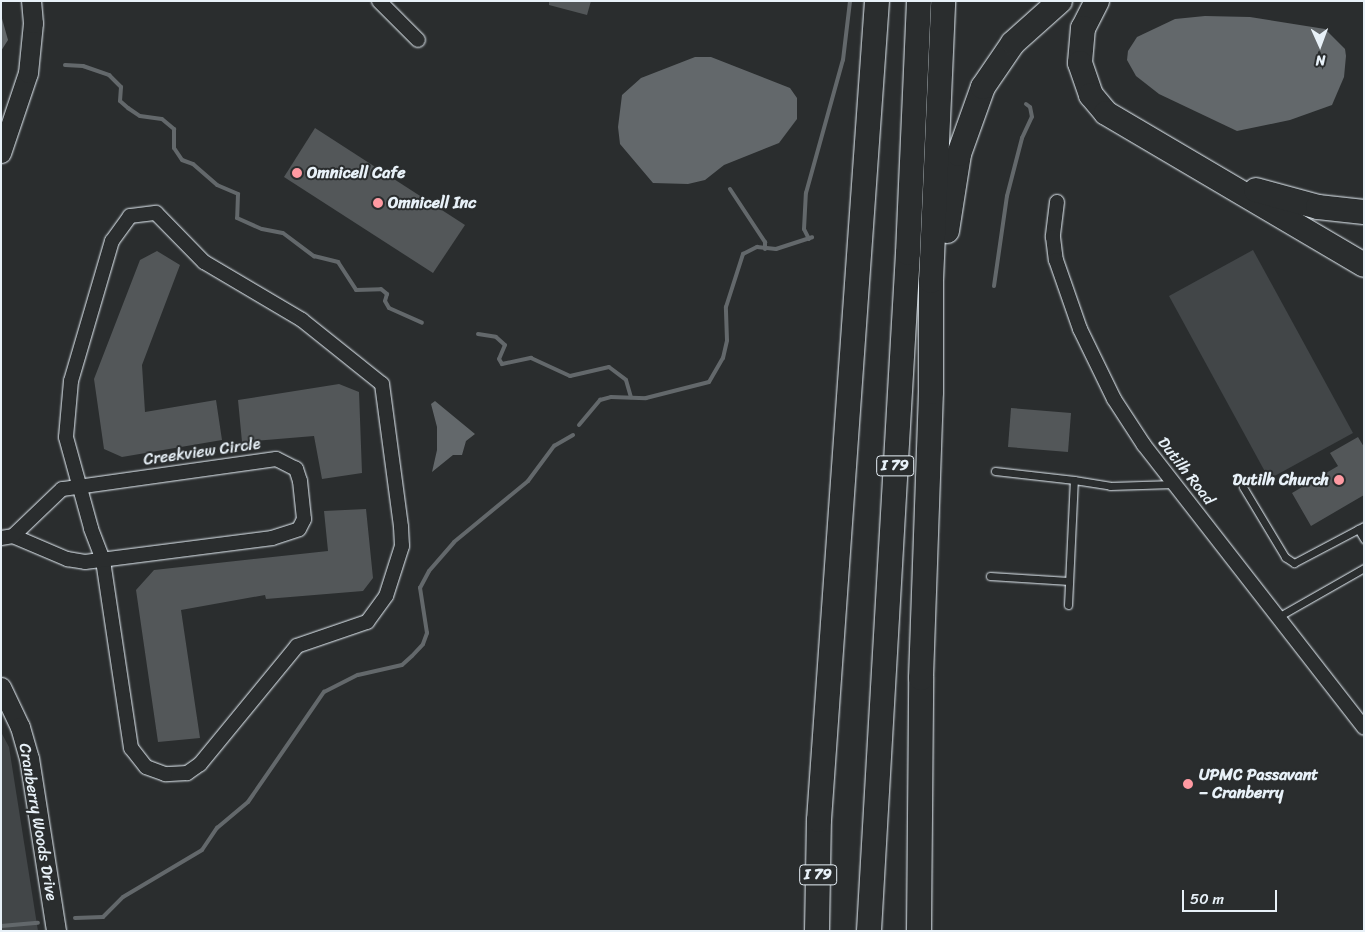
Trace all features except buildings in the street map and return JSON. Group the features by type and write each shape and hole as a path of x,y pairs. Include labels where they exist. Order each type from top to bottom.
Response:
{"highway":[{"name":"I 79","path":"817,931 819,820 877,1"},
{"name":"I 79","path":"869,931 919,1"},
{"path":"919,928 921,678 931,392 931,281 943,1"},
{"path":"931,392 949,212 967,125 998,62 1029,26 1060,1"},
{"path":"1097,1 1082,28 1079,51 1082,74 1091,95 1115,120 1364,264"},
{"path":"1190,163 1280,198 1318,207 1364,212"},
{"path":"801,931 819,820"}],"street":[{"path":"1,153 28,74 32,36 31,1"},
{"path":"379,1 418,40"},
{"name":"Dutilh Road","path":"1058,202 1054,249 1080,329 1114,399 1174,484 1364,728"},
{"path":"156,213 204,262 302,320 382,384 402,546 386,596 367,622 296,646 200,764 187,773 165,774 146,767 131,748 103,560 78,487 66,437 71,381 112,241 130,216 156,213"},
{"name":"Creekview Circle","path":"276,459 296,468 304,519 299,529 288,535 85,562 68,559 7,537 57,493 78,487 276,459"},
{"name":"Cranberry Woods Drive","path":"1,687 20,728 33,776 56,931"}],"lane":[{"path":"995,471 1110,486 1174,484"},
{"path":"1068,604 1074,480"},
{"path":"1243,487 1285,557 1294,563 1361,528 1364,539"},
{"path":"1278,617 1364,568"},
{"path":"990,576 1069,581"}],"shaded area":[{"path":"1,15 8,40 1,51"},
{"path":"1205,16 1250,17 1325,29 1345,49 1346,56 1344,77 1332,105 1290,120 1237,131 1159,94 1136,76 1127,60 1128,51 1137,37 1175,19"},
{"path":"695,57 711,57 790,88 797,98 797,119 779,143 724,165 705,180 688,184 653,183 620,144 618,127 622,95 641,78"},
{"path":"1253,250 1353,433 1269,479 1169,296"},
{"path":"435,401 475,434 466,441 462,455 453,455 432,472 437,450 437,427 431,404"},
{"path":"1,732 9,747 38,931 1,931"}],"waterway":[{"path":"809,239 804,229 806,193 843,60 850,1"},
{"path":"65,65 83,66 109,75 121,87 120,101 128,108 140,116 162,119 174,129 174,148 182,160 193,164 217,185 238,194 237,218 262,229 283,233 314,256 338,262 356,290 381,289 387,294 385,301 389,308 422,323"},
{"path":"994,286 1007,196 1022,138 1032,117 1030,107 1026,104"},
{"path":"730,189 765,242 765,249"},
{"path":"579,425 600,400 611,397 646,398 709,382 723,358 727,340 726,307 743,254 757,247 776,249 812,237"},
{"path":"478,334 496,337 505,345 499,359 502,364 531,358 570,376 609,367 626,380 631,397"},
{"path":"75,918 103,917 123,897 202,850 217,828 248,802 324,692 358,675 402,665 412,656 423,644 427,633 420,588 429,571 454,542 528,481 554,446 573,435"},
{"path":"1,926 38,923"}],"place":[{"name":"Omnicell Cafe","path":"297,173"},
{"name":"Omnicell Inc","path":"378,203"},
{"name":"Dutilh Church","path":"1339,480"},
{"name":"UPMC Passavant – Cranberry","path":"1188,784"}]}
